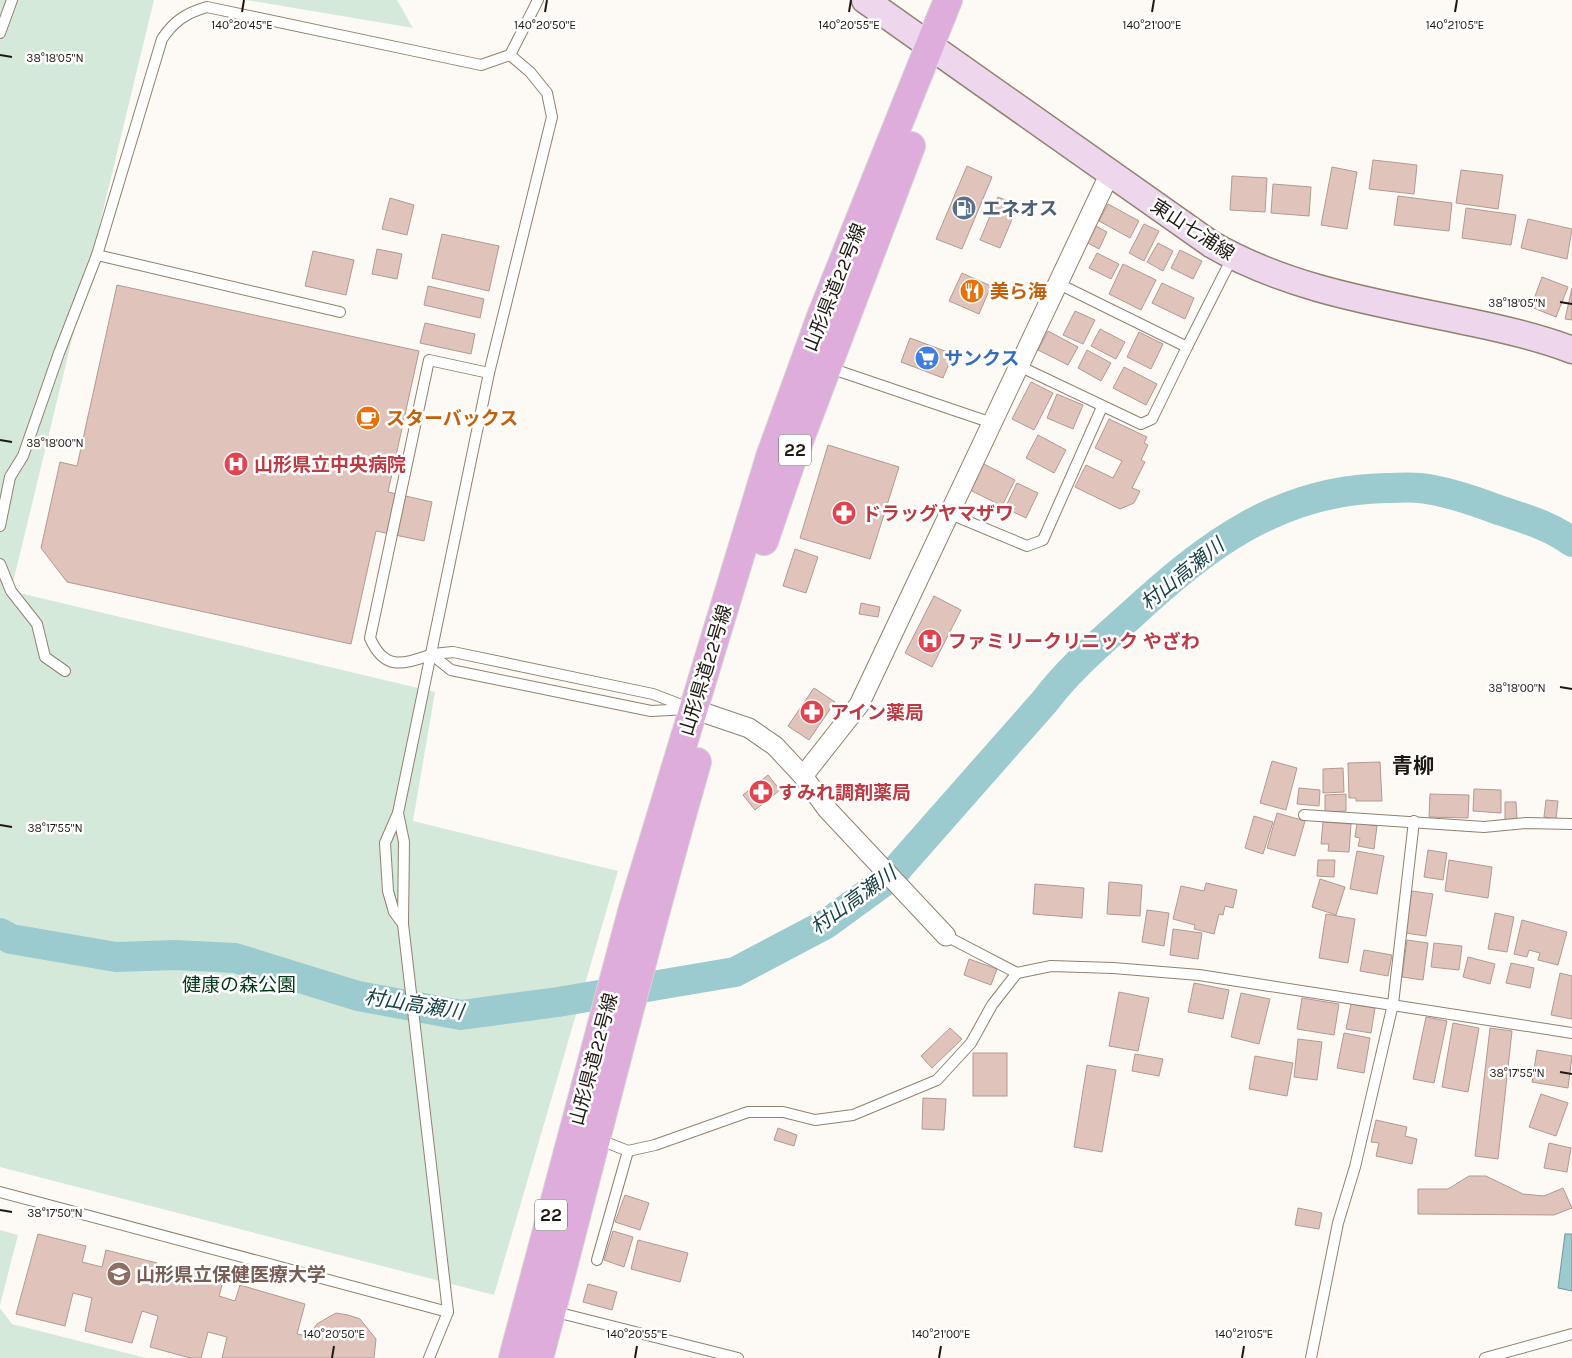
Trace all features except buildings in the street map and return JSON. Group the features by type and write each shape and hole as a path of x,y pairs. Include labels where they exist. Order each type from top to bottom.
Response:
{"main road":[{"name":"東山七浦線","path":"865,0 1210,244 1232,256 1268,273 1310,288 1490,327 1572,350"},
{"name":"山形県道22号線","path":"702,711 827,367 938,52 948,0"},
{"name":"山形県道22号線","path":"514,1358 589,1072 643,910 702,711 770,457 822,314 938,52 968,0"},
{"name":"山形県道22号線","path":"538,1358 606,1103 643,910"}],"street":[{"path":"802,776 859,705 1110,173"},
{"path":"702,711 749,728 775,746 802,776 827,809 946,936"}],"lane":[{"path":"0,33 12,0"},
{"path":"0,526 10,477 22,456 97,255 162,39 173,23 188,13 207,7 481,65 510,55 538,0"},
{"path":"403,924 394,912 388,891 385,844 398,813 489,373 552,117 547,93 530,72 510,55"},
{"path":"97,255 340,312"},
{"path":"1019,366 1141,424 1152,419 1232,256"},
{"path":"1059,284 1186,347"},
{"path":"489,373 429,360 370,638 376,651 382,658 405,663 431,654 453,652 653,694 702,711"},
{"path":"827,367 992,423"},
{"path":"950,514 1027,546 1043,540 1102,407"},
{"path":"0,564 11,591 37,624 45,657 65,671"},
{"path":"431,654 451,670 651,711 702,711"},
{"path":"398,813 404,842 403,924 448,1312 428,1358"},
{"path":"1304,815 1484,827 1526,823 1572,824"},
{"path":"1311,1358 1338,1223 1355,1167 1393,1004 1414,821"},
{"path":"946,936 1017,974"},
{"path":"597,1139 628,1151 654,1145 748,1112 783,1112 816,1120 853,1115 937,1080 971,1043 992,1005 1017,974 1051,966 1113,968 1199,975 1572,1033"},
{"path":"597,1260 628,1151"},
{"path":"0,1192 448,1312"},
{"path":"551,1310 738,1358"},
{"path":"1485,1358 1572,1334"}],"green space":[{"name":"健康の森公園","path":"0,0 154,0 11,591 435,692 413,821 618,871 494,1295 0,1167"},
{"path":"246,0 397,0 413,28"},
{"path":"0,1230 18,1235 0,1305"},
{"path":"0,1308 12,1324 146,1358 0,1358"}],"water":[{"path":"1565,1234 1572,1234 1572,1291 1558,1288"}],"waterway":[{"name":"村山高瀬川","path":"0,933 11,939 116,957 175,955 235,958 358,996 461,1015 558,1002 735,972 826,924 889,878 1064,678 1096,646 1158,590 1216,545 1246,526 1278,511 1311,499 1347,491 1416,488 1430,489 1459,496 1526,519 1545,526 1572,542"}],"place":[{"name":"エネオス","path":"964,208"},
{"name":"美ら海","path":"972,291"},
{"name":"サンクス","path":"927,358"},
{"name":"スターバックス","path":"368,418"},
{"name":"山形県立中央病院","path":"236,464"},
{"name":"ドラッグヤマザワ","path":"844,513"},
{"name":"ファミリークリニック やざわ","path":"930,641"},
{"name":"アイン薬局","path":"812,712"},
{"name":"すみれ調剤薬局","path":"761,792"},
{"name":"山形県立保健医療大学","path":"119,1274"}],"district":[{"name":"青柳","path":"1413,766"}]}
